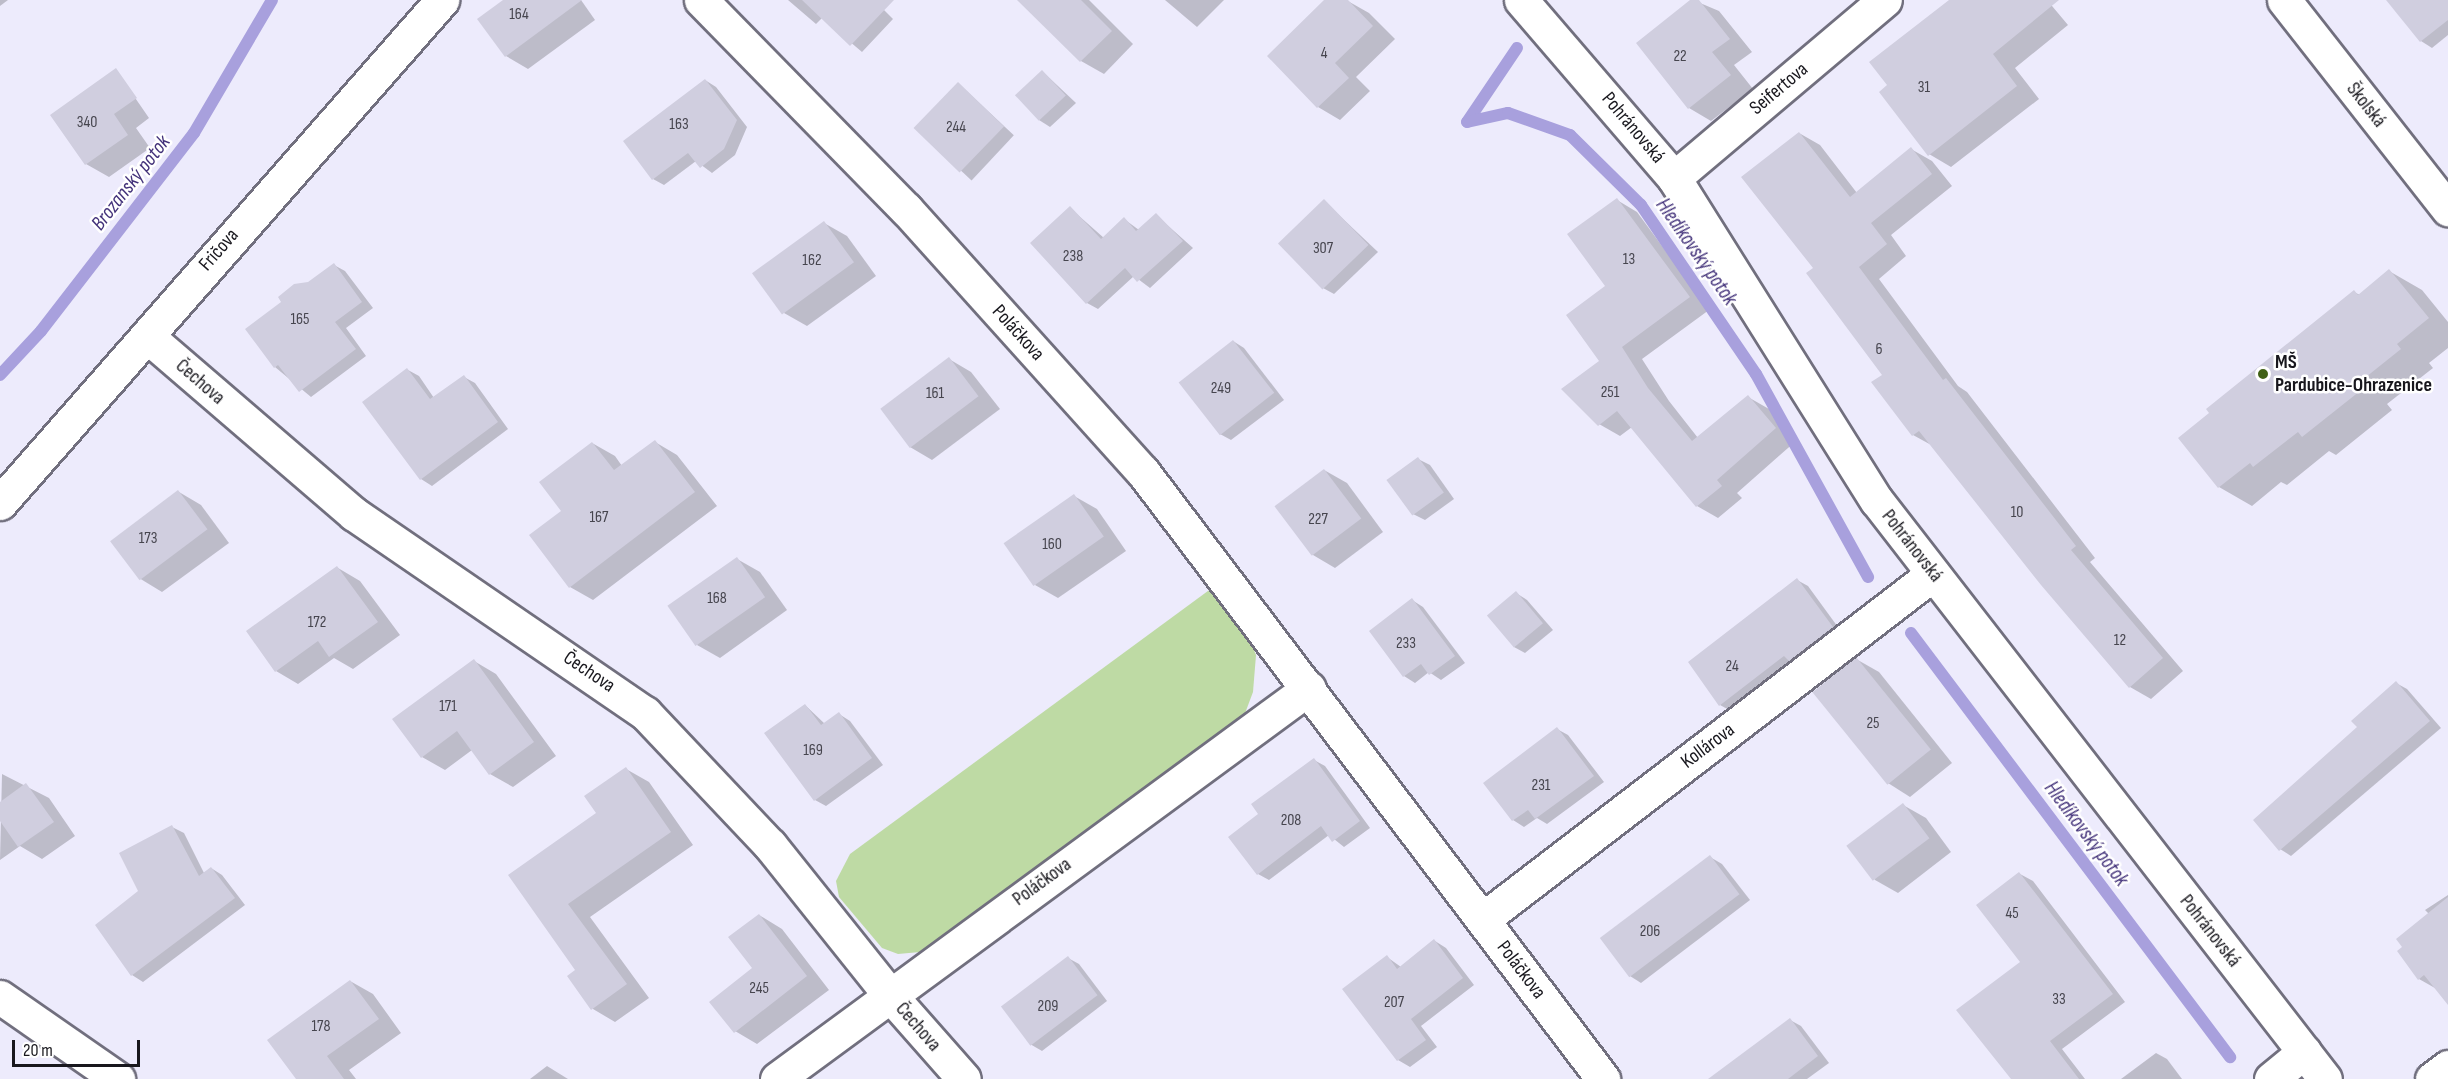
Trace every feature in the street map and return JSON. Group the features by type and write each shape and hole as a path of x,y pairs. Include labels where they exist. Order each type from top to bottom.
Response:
{"street":[{"name":"Fričova","path":"0,503 147,336 219,249 442,0"},
{"name":"Poláčkova","path":"701,0 906,209 1143,472 1309,688 1603,1079"},
{"name":"Pohránovská","path":"1521,0 1674,178 1841,450 1933,573 2325,1079"},
{"name":"Seifertova","path":"1674,178 1885,0"},
{"name":"Školská","path":"2284,0 2448,210"},
{"name":"Čechova","path":"147,336 354,514 645,713 770,845 889,994 964,1079"},
{"name":"Kollárova","path":"1483,919 1933,573"},
{"name":"Poláčkova","path":"777,1079 889,994 1309,688"},
{"path":"0,997 118,1079"},
{"path":"2271,1079 2304,1052"},
{"path":"2432,1079 2448,1067"}],"green space":[{"path":"1212,588 1250,640 1256,655 1253,692 1244,716 940,944 920,952 898,954 882,948 839,897 836,881 850,854"}],"building":[{"path":"503,0 582,0 505,57 477,19"},
{"path":"802,0 894,0 850,46"},
{"path":"1017,0 1081,0 1112,31 1080,62"},
{"path":"1324,0 1348,0 1373,26 1335,63 1349,78 1317,108 1267,56"},
{"path":"1690,0 1699,0 1730,39 1712,52 1731,75 1688,109 1636,43"},
{"path":"1949,0 2059,0 1993,54 2017,86 1928,156 1879,92 1887,85 1869,62"},
{"path":"2386,0 2448,0 2448,20 2420,42"},
{"path":"116,68 137,98 114,114 128,135 85,165 50,115"},
{"path":"1042,70 1066,96 1039,121 1015,95"},
{"path":"705,79 737,120 724,149 700,168 688,153 652,180 623,141"},
{"path":"958,82 1004,126 960,172 914,128"},
{"path":"1799,132 1850,197 1911,147 1932,174 1871,223 1887,244 1859,267 1943,380 1946,378 2076,546 2071,550 2163,658 2129,688 2041,585 1919,431 1912,436 1871,382 1882,375 1806,273 1813,268 1741,177"},
{"path":"1617,198 1690,297 1622,347 1648,388 1692,441 1748,395 1776,428 1717,480 1722,486 1696,507 1617,411 1598,426 1561,389 1599,361 1566,315 1605,286 1567,234"},
{"path":"1324,199 1368,245 1322,289 1278,243"},
{"path":"1070,206 1101,239 1124,217 1136,231 1156,213 1183,241 1137,282 1125,268 1086,304 1030,243"},
{"path":"824,221 854,262 782,315 752,273"},
{"path":"334,263 362,302 335,322 356,349 299,392 278,365 274,368 245,329 281,302 278,297 294,284 308,282"},
{"path":"2389,269 2429,318 2397,344 2401,349 2356,385 2360,391 2302,437 2298,432 2253,467 2250,463 2218,488 2178,438 2209,413 2206,409 2354,290 2358,295"},
{"path":"1233,340 1274,393 1220,435 1179,382"},
{"path":"949,357 978,396 910,448 880,409"},
{"path":"407,368 430,399 464,375 498,422 420,480 362,402"},
{"path":"655,440 695,492 569,588 529,535 561,511 539,482 592,442 614,470"},
{"path":"1418,457 1444,493 1412,516 1386,480"},
{"path":"1324,469 1361,519 1312,556 1274,506"},
{"path":"178,490 207,529 140,580 110,541"},
{"path":"1074,494 1104,537 1033,586 1004,543"},
{"path":"737,557 765,597 695,646 667,606"},
{"path":"337,566 378,622 329,657 318,641 275,672 246,631"},
{"path":"1797,578 1833,627 1789,661 1784,656 1719,706 1688,662"},
{"path":"1516,591 1543,623 1514,648 1487,615"},
{"path":"1412,598 1455,656 1429,675 1421,664 1403,677 1369,631"},
{"path":"1856,657 1931,749 1887,785 1812,692"},
{"path":"474,659 534,742 489,775 457,731 421,758 392,719"},
{"path":"2396,681 2430,721 2279,851 2253,820 2357,727 2351,721"},
{"path":"805,704 821,725 839,712 872,758 814,801 764,733"},
{"path":"1557,727 1594,776 1535,819 1528,810 1512,821 1483,783"},
{"path":"1314,758 1360,821 1332,842 1321,826 1257,875 1228,837 1258,814 1251,804"},
{"path":"626,767 671,832 568,904 627,984 591,1010 567,976 575,970 508,875 596,813 584,796"},
{"path":"26,783 54,822 18,847 0,821 0,802"},
{"path":"1903,803 1929,838 1873,881 1846,846"},
{"path":"172,825 199,876 211,867 235,898 131,976 95,925 138,891 119,853"},
{"path":"1710,855 1739,894 1629,977 1600,938"},
{"path":"2019,872 2113,994 2050,1041 2079,1079 2011,1079 1956,1010 2020,962 1976,905"},
{"path":"2448,897 2448,1005 2424,975 2418,980 2397,951 2402,947 2396,939"},
{"path":"759,914 807,976 734,1033 709,1002 752,968 728,937"},
{"path":"1434,939 1463,978 1411,1019 1426,1040 1397,1061 1342,989 1387,955 1397,969"},
{"path":"1068,956 1097,995 1030,1046 1001,1007"},
{"path":"350,980 379,1019 327,1056 344,1079 296,1079 267,1040"},
{"path":"1790,1018 1818,1056 1788,1079 1708,1079"}],"waterway":[{"name":"Brozanský potok","path":"0,375 41,331 194,133 272,0"},
{"name":"Hledíkovský potok","path":"1517,48 1467,122 1508,113 1570,135 1641,205 1756,374 1868,577"},
{"name":"Hledíkovský potok","path":"1911,633 2230,1057"}],"place":[{"name":"MŠ Pardubice-Ohrazenice","path":"2263,374"}]}
